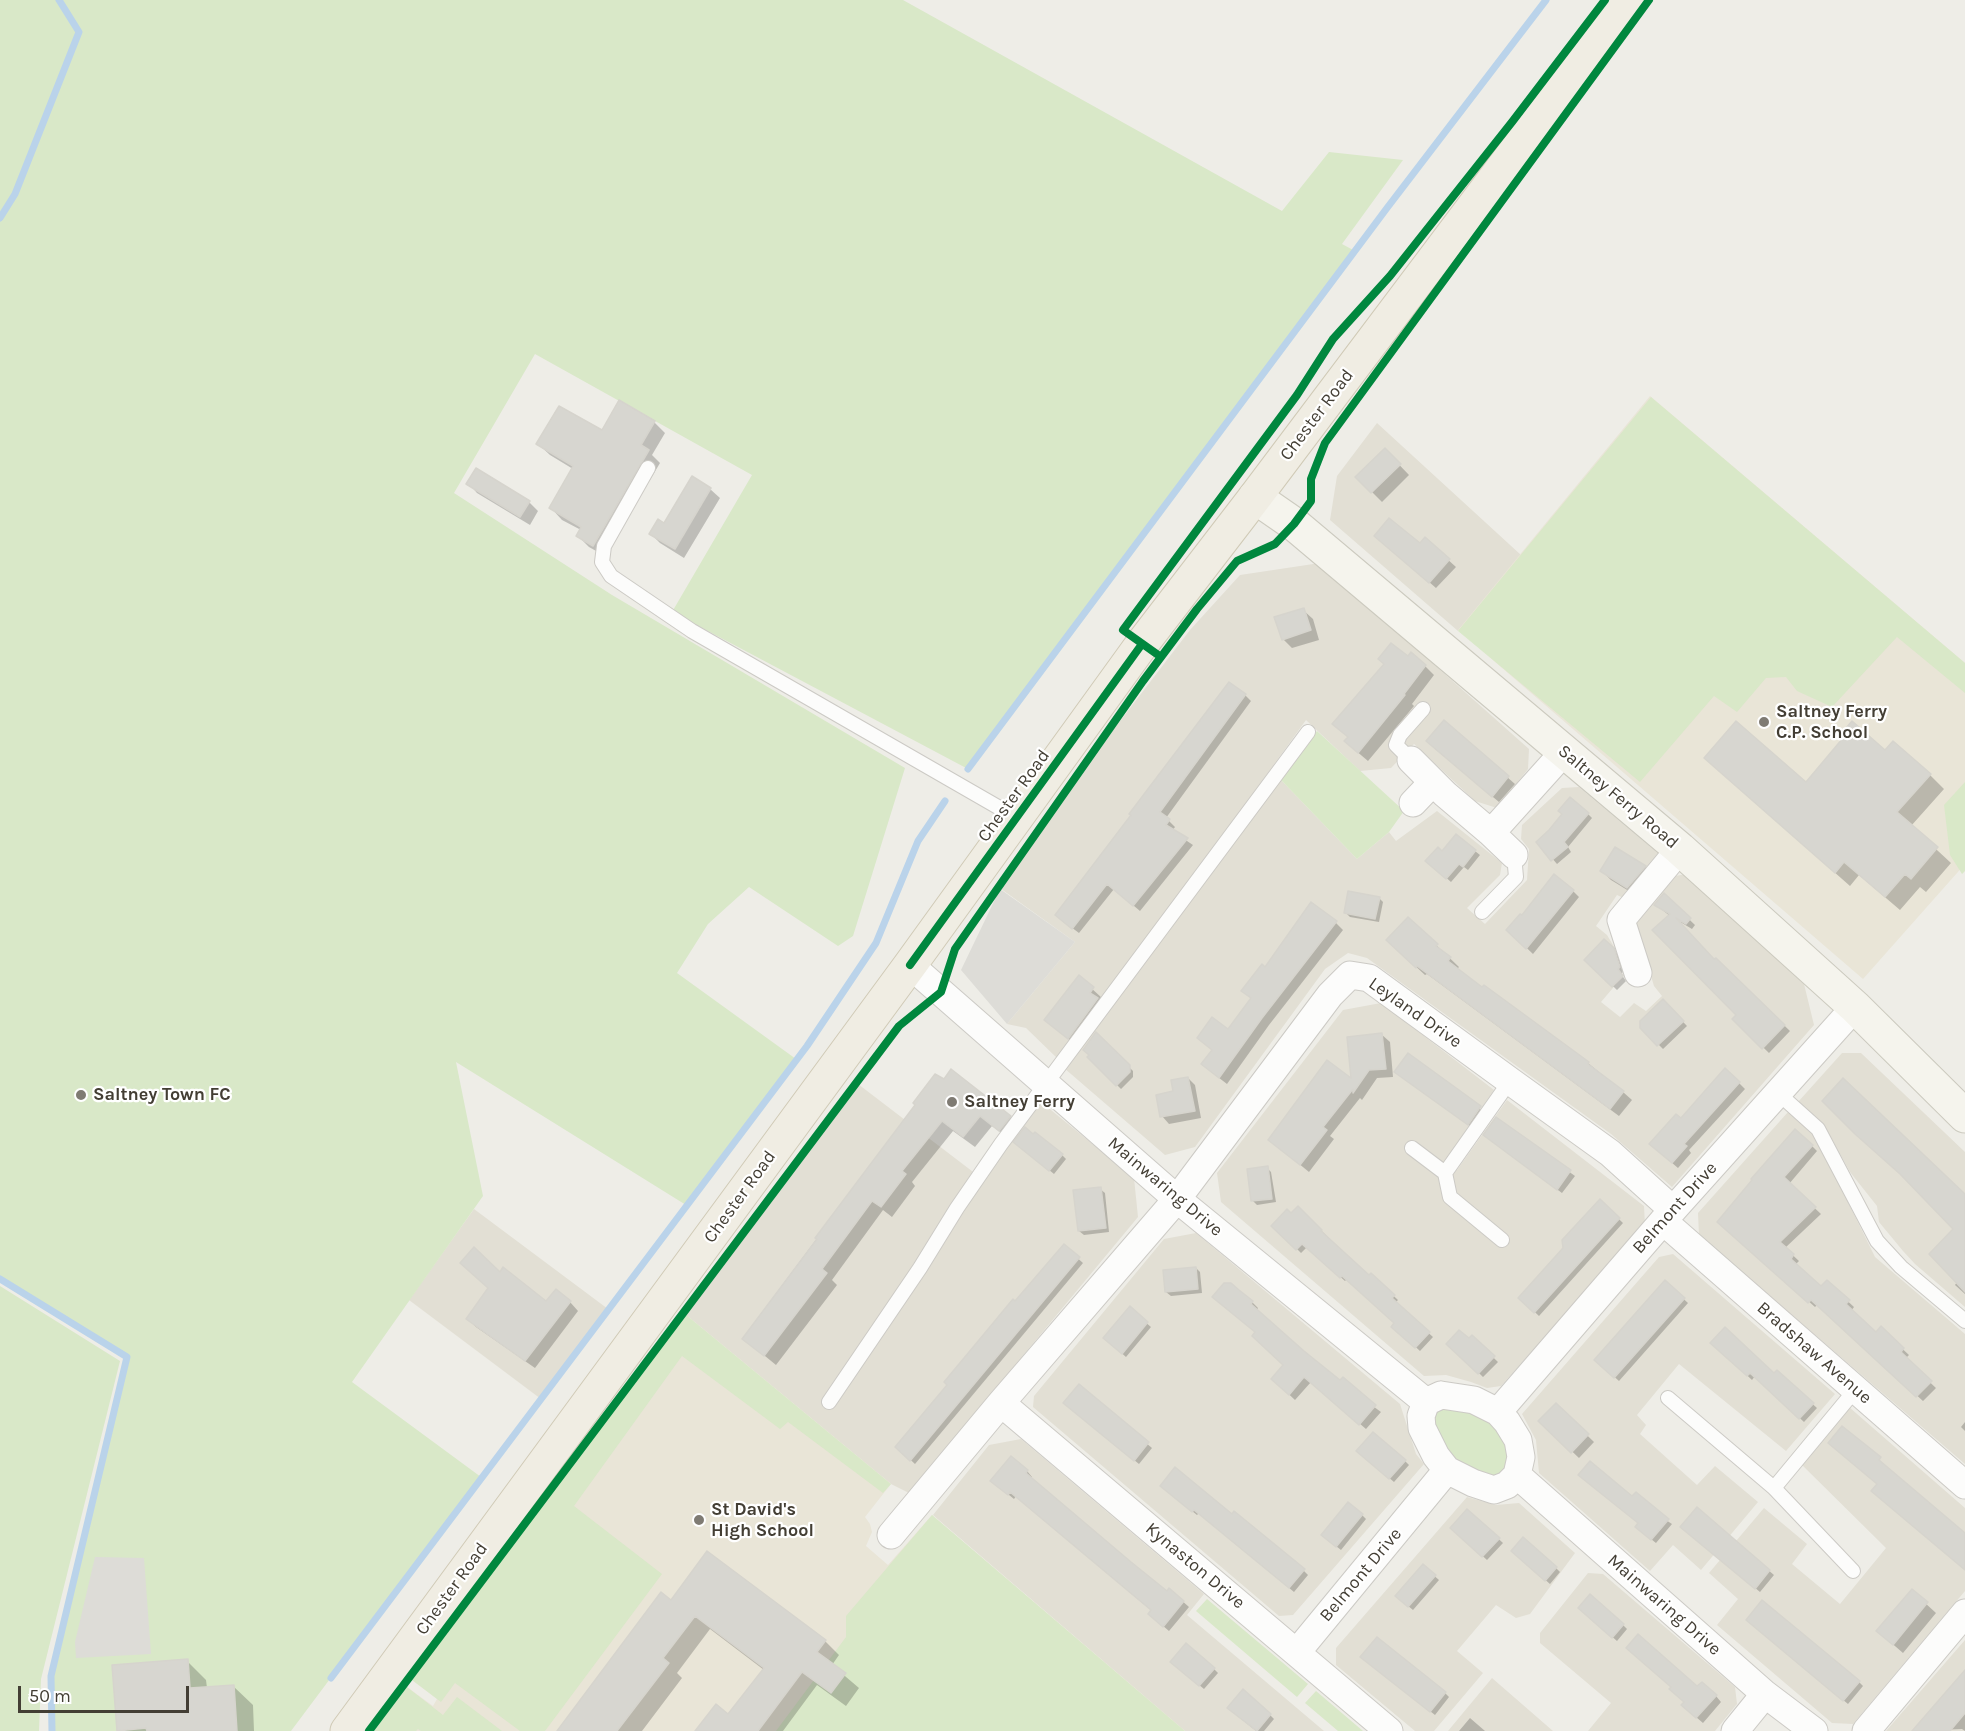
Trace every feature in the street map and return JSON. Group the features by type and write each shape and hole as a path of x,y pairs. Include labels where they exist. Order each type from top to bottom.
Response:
{"main road":[{"name":"Chester Road","path":"347,1731 910,965 1142,644 1629,0"},
{"name":"Saltney Ferry Road","path":"1255,497 1294,524 1680,849 1855,1007 1965,1116"}],"street":[{"path":"1491,833 1564,752"},
{"path":"1411,760 1514,855"},
{"path":"1413,804 1433,782"},
{"path":"1638,973 1621,920 1680,849"},
{"name":"Mainwaring Drive","path":"910,965 1177,1199 1426,1402"},
{"name":"Leyland Drive","path":"1177,1199 1330,995 1350,975 1369,978 1610,1153 1668,1215"},
{"name":"Belmont Drive","path":"1498,1412 1668,1215 1855,1007"},
{"path":"891,1535 1000,1403 1177,1199"},
{"name":"Bradshaw Avenue","path":"1668,1215 1856,1389 1965,1485"},
{"path":"1441,1395 1456,1396 1474,1400 1498,1412 1518,1440 1521,1457 1517,1476 1507,1485 1494,1490 1447,1470 1436,1456 1422,1428 1421,1416 1426,1402 1441,1395"},
{"name":"Kynaston Drive","path":"1000,1403 1389,1731"},
{"name":"Belmont Drive","path":"1297,1652 1447,1470"},
{"name":"Mainwaring Drive","path":"1517,1476 1765,1694 1814,1731"},
{"path":"1866,1731 1965,1613"},
{"path":"1735,1731 1765,1694"}],"lane":[{"path":"648,468 604,546 602,562 611,576 692,631 1017,818"},
{"path":"1411,760 1396,745 1400,735 1423,709"},
{"path":"829,1402 920,1268 957,1208 1045,1083 1308,732"},
{"path":"1482,912 1515,877 1514,855"},
{"path":"1445,1173 1510,1081"},
{"path":"1778,1094 1818,1129 1877,1241 1901,1267 1965,1322"},
{"path":"1412,1148 1445,1173 1450,1197 1502,1240"},
{"path":"1774,1488 1856,1389"},
{"path":"1668,1398 1774,1488 1853,1571"}],"shaded area":[{"name":"Saltney Ferry C.P. School","path":"1650,396 1965,663 1965,864 1863,979 1458,630"},
{"path":"1377,423 1521,555 1458,631 1330,520 1337,476"},
{"path":"1320,563 1529,749 1528,769 1497,808 1475,801 1414,744 1391,768 1360,771 1306,720 1151,935 1058,1059 1026,1028 1007,1024 1075,942 997,886 1190,630 1240,575"},
{"path":"1281,780 1357,859 1389,832 1396,841 1437,811 1502,863 1500,875 1467,908 1485,924 1527,880 1529,849 1521,839 1522,825 1562,788 1579,787 1660,855 1628,900 1617,895 1596,926 1607,935 1626,961 1618,969 1624,975 1601,1002 1620,1017 1634,1003 1646,1011 1662,996 1654,986 1635,923 1675,876 1687,874 1804,984 1814,1025 1672,1187 1611,1134 1367,958 1348,953 1325,969 1195,1147 1165,1155 1064,1068"},
{"path":"1000,889 1075,942 1007,1024 961,970"},
{"path":"1381,1003 1494,1090 1447,1158 1457,1170 1507,1100 1644,1206 1645,1225 1501,1386 1487,1388 1446,1375 1424,1376 1221,1202 1217,1173 1343,1010"},
{"path":"1842,1053 1861,1053 1965,1152 1965,1307 1915,1264 1879,1222 1877,1206 1850,1172 1824,1125 1798,1102"},
{"path":"858,1084 981,1178 1040,1101 1134,1178 1138,1217 909,1493 891,1484 685,1314"},
{"path":"1788,1112 1801,1119 1816,1137 1875,1257 1965,1334 1965,1464 1699,1235 1698,1213"},
{"path":"474,1209 608,1309 541,1399 409,1300"},
{"path":"1196,1233 1400,1404 1416,1454 1424,1464 1293,1615 1279,1616 1033,1407 1034,1396 1164,1239"},
{"path":"1673,1254 1835,1394 1786,1451 1679,1364 1637,1415 1646,1425 1640,1434 1697,1485 1715,1466 1758,1502 1701,1570 1673,1545 1650,1571 1539,1473 1536,1440 1522,1414 1659,1257"},
{"name":"St David's High School","path":"685,1314 891,1484 865,1517 872,1532 866,1546 888,1565 932,1515 1185,1731 375,1731 407,1687 433,1706 437,1699 412,1680"},
{"path":"1849,1407 1965,1508 1965,1591 1853,1724 1832,1723 1717,1625 1738,1599 1709,1573 1764,1508 1807,1544 1792,1564 1840,1604 1886,1548 1801,1464"},
{"path":"1021,1439 1204,1594 1187,1615 1324,1731 1185,1731 933,1515 989,1445"},
{"path":"1467,1497 1496,1505 1519,1503 1575,1553 1530,1614 1516,1618 1496,1605 1457,1651 1483,1673 1434,1731 1415,1731 1336,1665 1336,1648"},
{"path":"95,1557 144,1558 151,1654 76,1658 75,1642"},
{"path":"1588,1573 1603,1574 1735,1687 1737,1704 1715,1731 1588,1731 1611,1703 1540,1643 1540,1633"},
{"path":"1965,1640 1965,1731 1886,1731"},
{"path":"1492,1678 1553,1731 1448,1731"}],"green space":[{"path":"0,0 903,0 1282,211 1329,152 1403,160 1342,244 1355,251 968,769 672,612 752,475 535,354 454,493 612,595 905,768 853,936 838,946 749,887 708,924 677,973 796,1059 686,1205 456,1062 483,1196 352,1382 481,1477 291,1731 52,1731 51,1676 127,1357 0,1279"},
{"path":"1651,397 1965,663 1965,693 1897,637 1832,707 1797,691 1786,677 1766,678 1737,712 1714,696 1640,782 1458,631"},
{"path":"1317,731 1404,811 1389,832 1357,859 1281,780"},
{"path":"1965,782 1965,871 1962,874 1950,855 1944,805"},
{"path":"0,1286 120,1361 41,1679 39,1731 0,1731"},
{"path":"685,1314 891,1484 883,1493 788,1422 780,1429 682,1356 574,1506 662,1574 545,1731 520,1731 455,1683 441,1702 412,1680"},
{"path":"1447,1404 1476,1409 1502,1432 1511,1467 1494,1478 1456,1462 1439,1438 1433,1418 1439,1409"},
{"path":"932,1515 1185,1731 776,1731 846,1637 846,1616"},
{"path":"1207,1599 1308,1684 1297,1697 1196,1611"},
{"path":"407,1687 443,1715 457,1697 502,1731 421,1731 418,1729 416,1731 374,1731"},
{"path":"1316,1691 1363,1731 1338,1731 1305,1703"}],"building":[{"path":"619,400 655,421 641,445 649,450 593,546 576,536 581,527 549,508 573,466 536,444 559,406 602,430"},
{"path":"1385,448 1401,464 1371,493 1355,477"},
{"path":"476,468 530,501 520,517 466,484"},
{"path":"692,476 711,488 675,549 649,534 658,519 664,523"},
{"path":"1389,518 1420,543 1425,537 1450,559 1429,583 1374,536"},
{"path":"1304,608 1311,630 1282,640 1274,617"},
{"path":"1391,643 1408,656 1411,652 1426,665 1358,753 1344,741 1348,737 1332,724 1384,664 1378,659"},
{"path":"1229,682 1246,694 1160,812 1170,819 1166,825 1188,838 1133,906 1107,884 1072,929 1055,915"},
{"path":"1444,720 1509,776 1492,797 1426,741"},
{"path":"1736,721 1806,782 1843,738 1840,735 1852,721 1885,750 1893,741 1931,774 1897,812 1938,847 1911,879 1905,874 1885,897 1844,862 1835,873 1704,758"},
{"path":"1570,797 1589,813 1564,842 1568,847 1551,861 1536,842 1562,814 1558,811"},
{"path":"1456,834 1476,850 1463,867 1459,864 1446,879 1425,861 1438,847 1442,851"},
{"path":"1615,847 1646,866 1627,888 1600,871"},
{"path":"1554,874 1574,890 1526,949 1506,930 1520,914 1522,915"},
{"path":"1348,891 1380,897 1375,919 1344,913"},
{"path":"1664,893 1691,918 1686,924 1676,918 1714,959 1716,958 1785,1025 1762,1049 1732,1019 1736,1015 1652,930 1670,914 1654,905"},
{"path":"1311,902 1337,921 1219,1078 1201,1064 1212,1050 1197,1038 1212,1017 1228,1029 1251,998 1241,991 1262,964 1265,967"},
{"path":"1408,917 1438,944 1436,946 1451,957 1448,961 1589,1062 1588,1064 1624,1091 1610,1109 1417,966 1416,968 1386,940"},
{"path":"1604,939 1614,948 1620,967 1618,969 1623,976 1612,987 1584,960"},
{"path":"1079,975 1094,987 1090,993 1098,998 1068,1039 1044,1020"},
{"path":"1663,999 1684,1021 1657,1046 1640,1028 1640,1021"},
{"path":"1096,1032 1130,1065 1130,1072 1116,1086 1083,1050"},
{"path":"1382,1033 1386,1069 1369,1070 1353,1093 1353,1089 1323,1127 1327,1130 1300,1165 1268,1140 1327,1060 1351,1078 1347,1037"},
{"path":"1408,1053 1481,1106 1468,1125 1394,1072"},
{"path":"1725,1068 1740,1082 1684,1144 1687,1146 1672,1163 1649,1144 1676,1114 1681,1118"},
{"path":"951,1069 1011,1116 999,1131 980,1116 963,1137 942,1121 902,1171 906,1174 881,1207 872,1201 822,1269 827,1273 764,1356 742,1339 915,1105 913,1103 935,1074 944,1079"},
{"path":"1188,1077 1195,1111 1160,1117 1156,1095 1173,1091 1171,1080"},
{"path":"1843,1078 1965,1194 1965,1292 1929,1254 1953,1229 1900,1174 1822,1101"},
{"path":"1496,1117 1571,1170 1557,1190 1483,1135"},
{"path":"1025,1127 1063,1154 1049,1171 1013,1142"},
{"path":"1795,1129 1813,1145 1784,1177 1816,1207 1780,1242 1794,1254 1791,1259 1821,1286 1827,1280 1850,1300 1846,1304 1876,1332 1881,1326 1904,1348 1901,1352 1932,1381 1916,1397 1811,1300 1808,1303 1717,1222"},
{"path":"1268,1166 1272,1199 1251,1201 1247,1169"},
{"path":"1101,1187 1106,1228 1078,1231 1073,1190"},
{"path":"1600,1199 1620,1218 1534,1313 1518,1298 1563,1248 1562,1240"},
{"path":"1298,1206 1321,1231 1369,1275 1371,1273 1395,1295 1392,1298 1430,1332 1415,1348 1391,1327 1394,1323 1342,1276 1340,1278 1302,1244 1296,1250 1271,1226 1287,1209 1291,1213"},
{"path":"1064,1244 1080,1257 910,1461 895,1447 947,1385 944,1382 1013,1299 1015,1301"},
{"path":"474,1247 500,1272 503,1267 546,1301 556,1289 571,1301 525,1361 466,1319 488,1288 460,1263"},
{"path":"1196,1267 1198,1289 1165,1292 1163,1270"},
{"path":"1665,1280 1685,1298 1614,1378 1594,1360"},
{"path":"1224,1283 1231,1283 1253,1301 1251,1304 1304,1351 1340,1380 1343,1377 1376,1405 1359,1425 1304,1377 1289,1395 1271,1379 1283,1365 1252,1336 1255,1332 1212,1297"},
{"path":"1130,1306 1148,1322 1122,1354 1103,1338"},
{"path":"1725,1327 1774,1373 1777,1370 1814,1403 1799,1419 1750,1373 1747,1376 1710,1343"},
{"path":"1459,1330 1469,1338 1472,1335 1495,1356 1478,1374 1446,1344"},
{"path":"1079,1384 1149,1442 1134,1461 1063,1403"},
{"path":"1556,1403 1589,1434 1571,1453 1538,1421"},
{"path":"1842,1426 1881,1457 1879,1460 1965,1533 1965,1570 1871,1491 1877,1484 1828,1443"},
{"path":"1373,1432 1406,1460 1389,1479 1356,1451"},
{"path":"1011,1456 1028,1470 1026,1473 1131,1562 1167,1591 1169,1588 1184,1601 1163,1627 1148,1614 1151,1610 1010,1492 1008,1495 990,1481"},
{"path":"1590,1461 1632,1496 1636,1492 1669,1519 1651,1540 1635,1527 1638,1523 1578,1475"},
{"path":"1175,1467 1232,1514 1234,1511 1305,1569 1289,1588 1194,1510 1192,1512 1160,1486"},
{"path":"1348,1502 1363,1514 1336,1547 1321,1535"},
{"path":"1697,1507 1770,1570 1755,1589 1680,1527"},
{"path":"1467,1509 1500,1538 1482,1557 1450,1528"},
{"path":"1523,1537 1557,1567 1545,1581 1511,1551"},
{"path":"707,1551 826,1640 817,1652 846,1673 831,1693 802,1672 758,1731 695,1731 716,1704 728,1714 764,1668 695,1616 663,1658 669,1663 617,1731 557,1731 661,1592 671,1600"},
{"path":"1423,1564 1436,1575 1408,1607 1395,1596"},
{"path":"1912,1589 1928,1602 1893,1645 1876,1631"},
{"path":"1590,1594 1624,1624 1612,1638 1578,1608"},
{"path":"1762,1600 1860,1681 1843,1701 1746,1620"},
{"path":"1638,1634 1697,1686 1702,1682 1717,1695 1696,1718 1681,1705 1684,1702 1669,1689 1671,1687 1626,1648"},
{"path":"1377,1637 1446,1692 1430,1712 1360,1657"},
{"path":"1186,1643 1215,1668 1199,1686 1170,1662"},
{"path":"188,1659 190,1688 234,1685 237,1731 147,1731 146,1728 117,1731 112,1665"},
{"path":"1965,1670 1965,1713 1950,1731 1912,1731"},
{"path":"1243,1689 1271,1714 1257,1731 1227,1708"}],"waterway":[{"path":"0,218 15,194 79,32 59,0"},
{"path":"968,769 1387,208 1546,0"},
{"path":"331,1678 807,1046 876,943 918,841 945,801"},
{"path":"0,1279 127,1357 51,1676 52,1731"}],"cycle path":[{"path":"1161,657 1123,630 1297,395 1333,339 1390,276 1605,0"},
{"path":"369,1731 899,1026 941,992 955,949 1143,681 1197,609 1237,561 1275,544 1294,524 1311,501 1311,479 1325,443 1649,0"},
{"path":"910,965 1142,644"}],"place":[{"name":"Saltney Ferry C.P. School","path":"1764,722"},
{"name":"Saltney Town FC","path":"81,1095"},
{"name":"Saltney Ferry","path":"952,1102"},
{"name":"St David's High School","path":"699,1520"}]}
